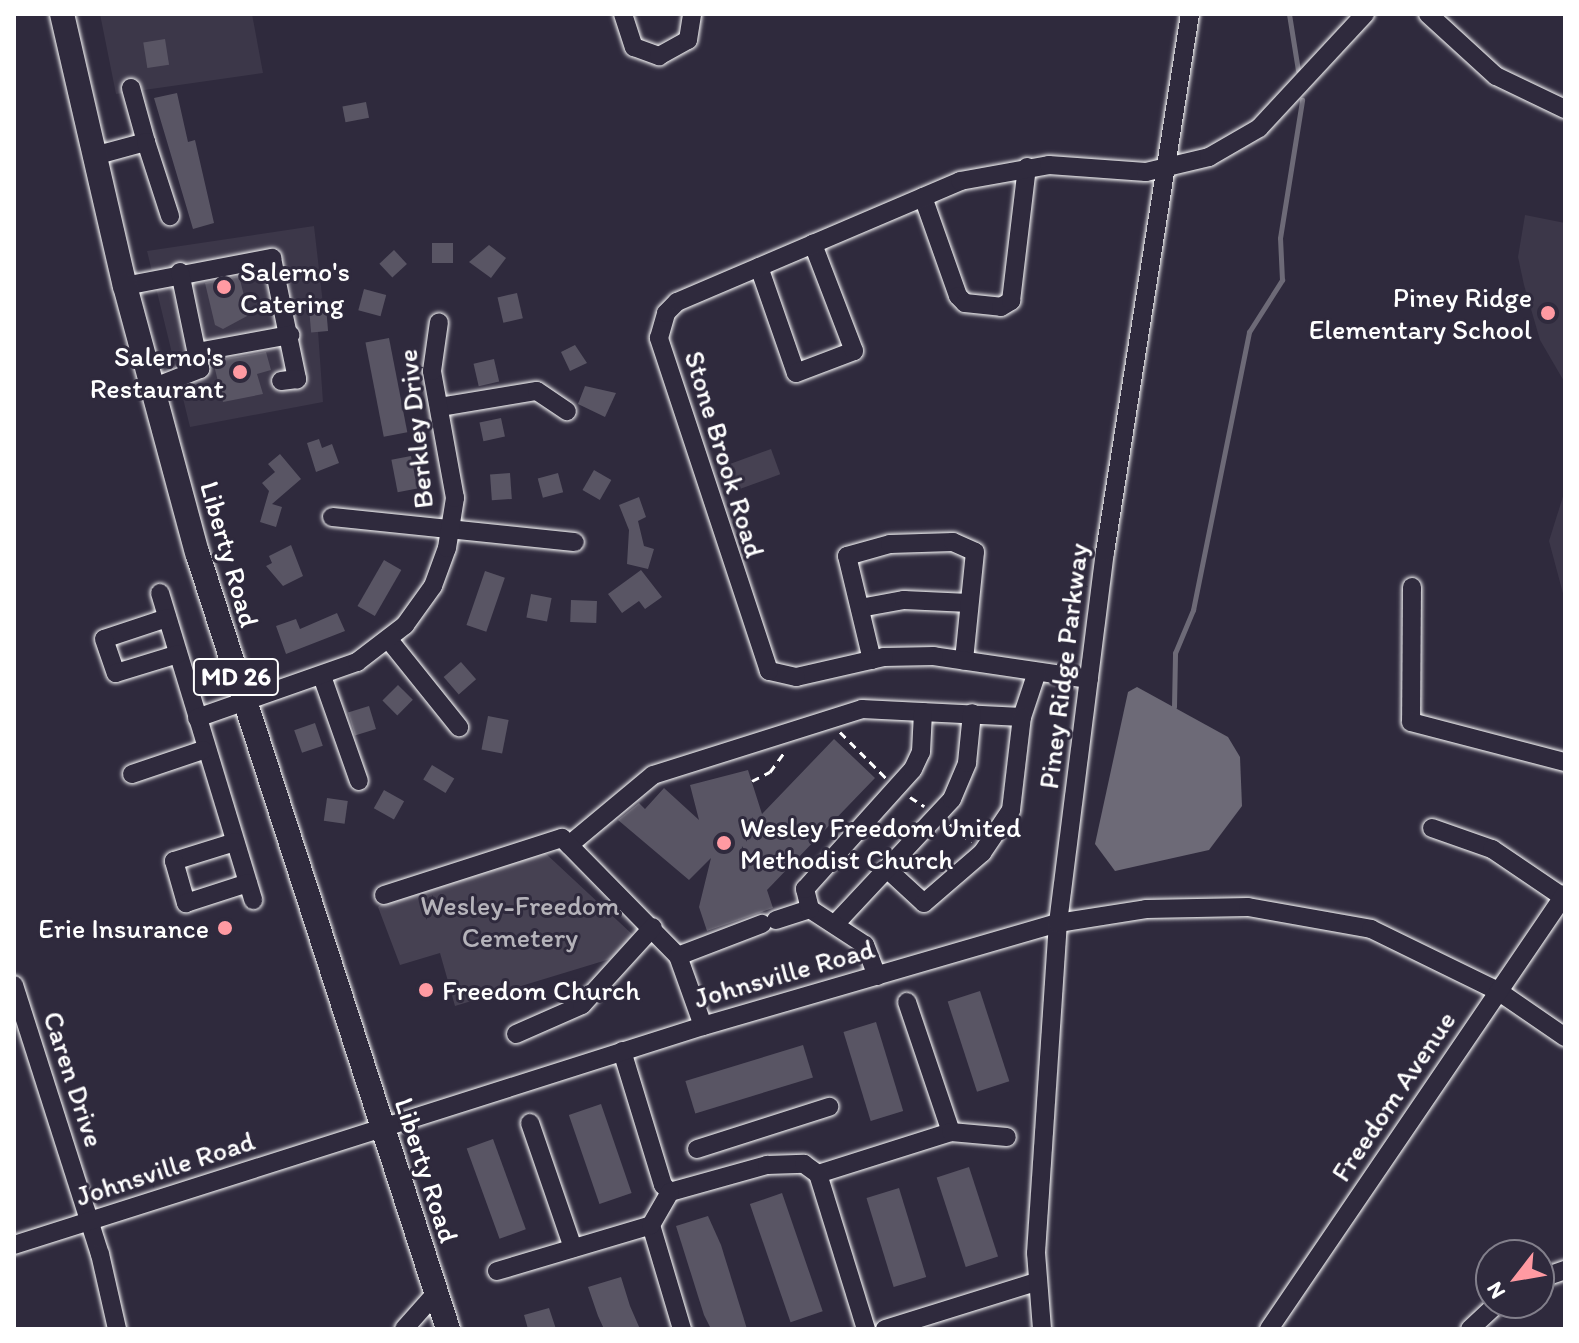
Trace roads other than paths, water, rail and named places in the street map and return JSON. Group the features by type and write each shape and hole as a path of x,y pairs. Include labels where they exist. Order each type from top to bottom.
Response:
{"main road":[{"name":"Liberty Road","path":"62,14 125,286 244,704 448,1329"}],"street":[{"path":"623,14 634,47 659,56 688,40 692,14"},
{"name":"Piney Ridge Parkway","path":"1042,1329 1036,1282 1058,923 1089,679 1190,14"},
{"name":"Stone Brook Road","path":"1089,679 964,660 872,660 796,677 781,677 762,662 659,338 666,313 677,302 960,181 1027,167 1146,172 1209,157 1259,128 1365,14"},
{"path":"1428,14 1496,76 1565,109"},
{"path":"131,88 170,216"},
{"path":"94,156 146,142"},
{"path":"923,197 958,296 1001,307 1011,301 1027,167"},
{"path":"759,267 796,373 854,351 813,244"},
{"path":"125,286 180,272 272,258 297,379 281,381"},
{"path":"152,388 197,374 197,352 180,272"},
{"name":"Berkley Drive","path":"197,718 323,679 389,640 433,586 451,529 455,498 431,347 439,322"},
{"path":"197,352 290,335"},
{"path":"440,407 537,391 567,411"},
{"path":"332,517 575,542"},
{"path":"872,660 847,556 890,544 953,542 975,552 964,660"},
{"path":"1412,587 1411,722 1565,762"},
{"path":"160,593 197,718 203,750 235,842 250,892 186,903 174,861 235,842"},
{"path":"860,608 904,600 969,603"},
{"path":"167,618 104,639 116,673 178,654"},
{"path":"389,640 459,727"},
{"path":"887,869 924,903 982,853 1011,810 1022,717 1037,672"},
{"path":"323,679 359,781"},
{"path":"569,845 653,775 862,709 1022,717"},
{"path":"810,909 805,889 897,790 921,752 923,712"},
{"path":"837,922 938,814 961,785 972,713"},
{"path":"132,774 203,750"},
{"path":"1432,828 1492,849 1564,896"},
{"path":"384,895 538,842 562,838 653,927 678,956 703,1026"},
{"name":"Freedom Avenue","path":"1269,1329 1564,896"},
{"name":"Johnsville Road","path":"14,1245 90,1223 381,1125 703,1026 1058,923 1204,906 1297,912 1371,929 1498,991 1565,1037"},
{"path":"678,956 810,909 837,922 865,945 877,976"},
{"path":"516,1034 582,1005 653,927"},
{"name":"Caren Drive","path":"14,985 90,1223 117,1329"},
{"path":"907,1002 951,1132"},
{"path":"622,1051 670,1192"},
{"path":"697,1149 829,1107"},
{"path":"530,1123 573,1248"},
{"path":"756,1131 767,1165"},
{"path":"497,1271 651,1225 670,1192 767,1165 788,1161 818,1174 951,1132 1007,1137"},
{"path":"818,1174 866,1329"},
{"path":"651,1225 682,1329"},
{"path":"885,1329 1036,1282"},
{"path":"404,1329 436,1293"}],"waterway":[{"path":"1289,14 1298,70"},
{"path":"1174,707 1175,653 1193,610 1249,332 1282,280 1280,238 1302,100"}],"place":[{"name":"Salerno's Catering","path":"224,287"},
{"name":"Piney Ridge Elementary School","path":"1548,313"},
{"name":"Salerno's Restaurant","path":"240,372"},
{"name":"Wesley Freedom United Methodist Church","path":"724,843"},
{"name":"Erie Insurance","path":"225,928"},
{"name":"Freedom Church","path":"426,990"}],"park label":[{"name":"Wesley-Freedom Cemetery","path":"520,921"}]}
